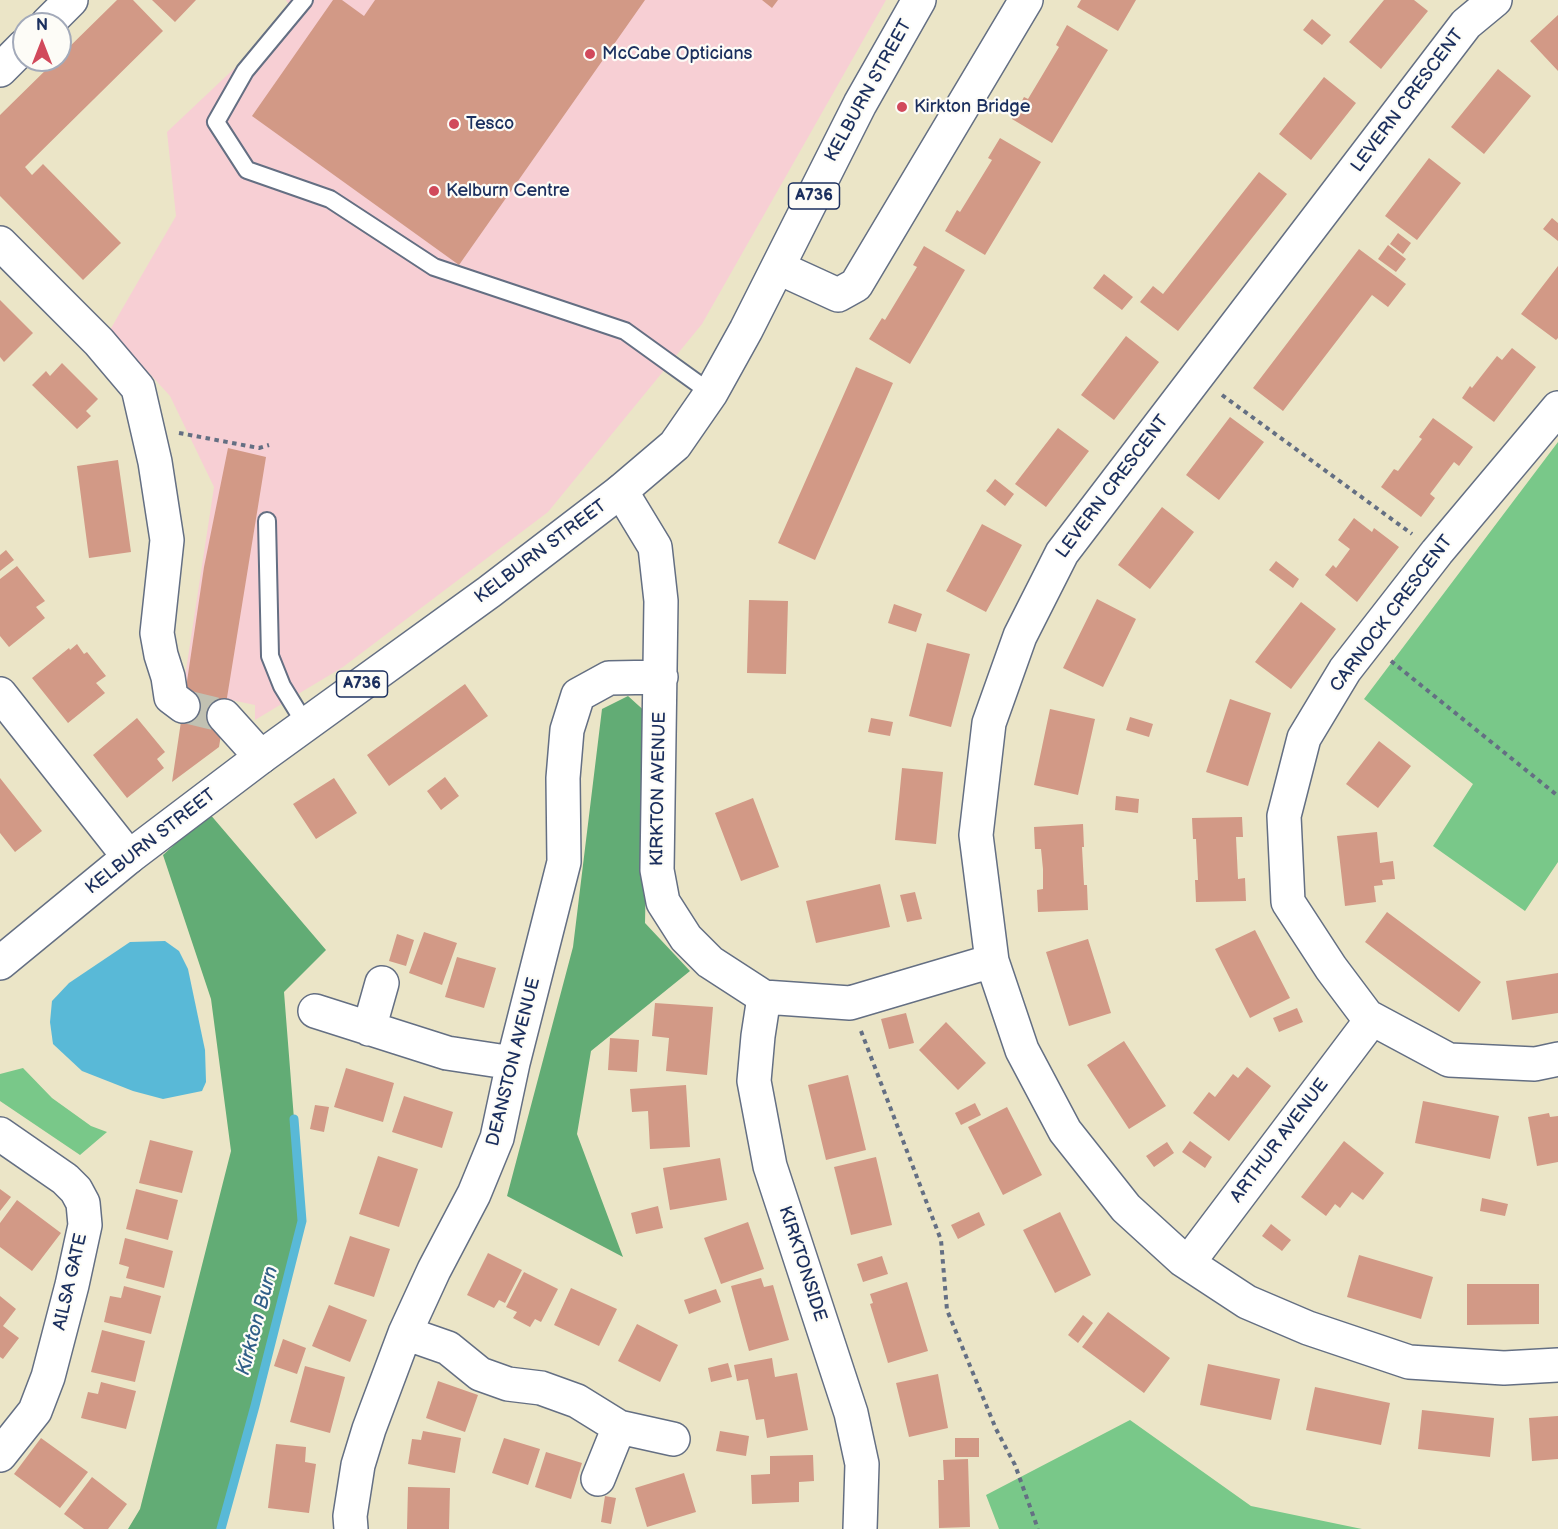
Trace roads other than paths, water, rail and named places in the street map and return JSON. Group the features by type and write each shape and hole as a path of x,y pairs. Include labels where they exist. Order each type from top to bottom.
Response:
{"street":[{"path":"59,12 71,0"},
{"name":"KELBURN STREET","path":"0,963 129,857 489,592 621,491 675,446 711,393 779,268 860,104 919,0"},
{"path":"779,268 838,295 856,285 1026,0"},
{"name":"LEVERN CRESCENT","path":"1495,0 1466,24 1062,553 1020,636 990,723 976,835 992,961 1022,1050 1065,1131 1126,1208 1188,1263 1246,1302 1308,1328 1409,1362 1504,1368 1558,1365"},
{"path":"0,70 12,58"},
{"path":"0,243 99,342 138,388 167,540 157,633 171,698 183,706"},
{"name":"CARNOCK CRESCENT","path":"1558,408 1437,552 1346,670 1304,738 1284,816 1288,902 1331,968 1367,1016 1449,1060 1535,1064 1558,1059"},
{"name":"KIRKTON AVENUE","path":"621,491 655,547 662,601 657,870 663,902 686,938 710,962 764,997 850,1002 992,961"},
{"name":"DEANSTON AVENUE","path":"351,1529 350,1516 358,1465 369,1429 405,1333 434,1270 474,1194 497,1138 513,1063 564,862 563,778 567,730 578,695 609,678 662,677"},
{"path":"0,694 129,857"},
{"path":"224,716 261,758"},
{"path":"369,1029 382,983"},
{"name":"KIRKTONSIDE","path":"764,997 754,1081 770,1166 851,1413 862,1464 860,1529"},
{"path":"315,1011 447,1053 513,1063"},
{"name":"ARTHUR AVENUE","path":"1188,1263 1372,1019"},
{"name":"AILSA GATE","path":"0,1134 65,1179 83,1203 85,1225 48,1377 35,1411 0,1455"},
{"path":"405,1333 448,1348 480,1374 508,1384 541,1388 577,1401 619,1427 673,1440"},
{"path":"598,1479 619,1427"}],"lane":[{"path":"304,0 244,71 216,122 247,170 330,200 434,267 625,331 711,393"},
{"path":"267,521 270,656 282,686 306,725"}],"water":[{"path":"165,941 179,951 188,969 205,1050 206,1082 202,1091 163,1099 133,1091 82,1071 53,1044 50,1022 52,1001 69,983 130,942"}],"waterway":[{"name":"Kirkton Burn","path":"221,1529 302,1221 294,1119"}],"tunnel":[{"path":"183,706 224,716"}],"place":[{"name":"McCabe Opticians","path":"590,54"},
{"name":"Kirkton Bridge","path":"902,107"},
{"name":"Tesco","path":"454,124"},
{"name":"Kelburn Centre","path":"434,191"}]}
